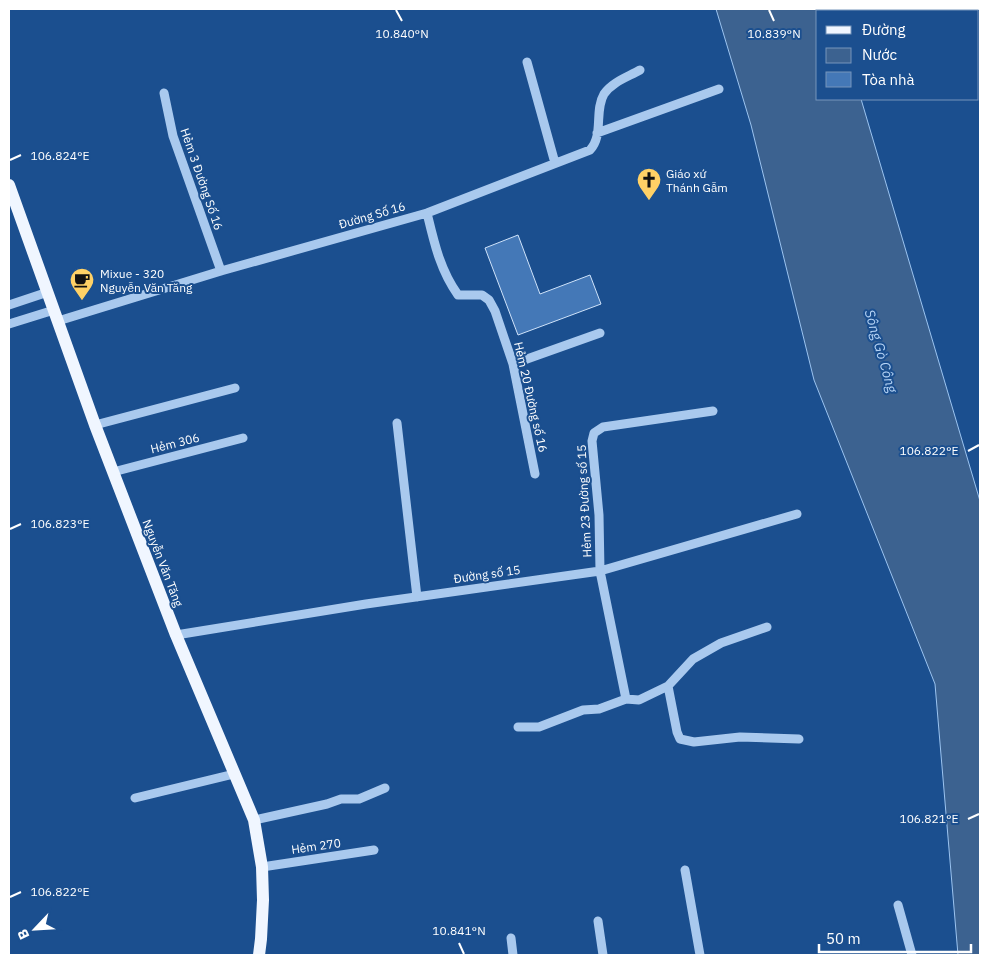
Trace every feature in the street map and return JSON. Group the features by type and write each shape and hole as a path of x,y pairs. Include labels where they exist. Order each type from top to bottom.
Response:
{"main road":[{"name":"Nguyễn Văn Tăng","path":"9,185 95,425 176,636 254,820 262,867 262,939 259,955"}],"street":[{"path":"527,62 555,163"},
{"name":"Đường Số 16","path":"9,324 56,316 427,213 590,150 596,142 604,95 614,84 640,70"},
{"path":"597,133 719,89"},
{"name":"Hẻm 3 Đường Số 16","path":"164,93 172,136 221,271"},
{"name":"Hẻm 20 Đường số 16","path":"427,213 438,258 458,295 482,296 490,300 495,311 513,364 535,474"},
{"path":"9,305 48,292"},
{"path":"513,364 600,333"},
{"path":"95,425 236,388"},
{"name":"Hẻm 23 Đường số 15","path":"600,571 599,516 592,441 594,433 603,427 713,411"},
{"path":"397,423 417,597"},
{"name":"Hẻm 306","path":"113,472 243,438"},
{"name":"Đường số 15","path":"176,636 366,604 600,571 797,514"},
{"path":"600,571 626,699"},
{"path":"518,727 539,726 583,710 599,709 626,699 639,700 668,686 693,659 721,643 767,627"},
{"path":"668,686 680,739 694,742 740,737 799,739"},
{"path":"135,798 234,774"},
{"path":"254,820 326,804 340,799 359,799 385,788"},
{"name":"Hẻm 270","path":"262,867 374,850"},
{"path":"685,870 700,955"},
{"path":"898,905 912,955"},
{"path":"598,920 603,955"},
{"path":"511,938 513,955"}],"water":[{"name":"Sông Gò Công","path":"716,9 834,9 816,10 816,100 861,100 980,501 980,955 958,955 935,684 814,380 751,125"}],"building":[{"path":"518,235 540,294 590,275 601,304 518,335 485,248"}],"place":[{"name":"Giáo xứ Thánh Gẫm","path":"649,201"},
{"name":"Mixue - 320 Nguyễn Văn Tăng","path":"82,301"}]}
